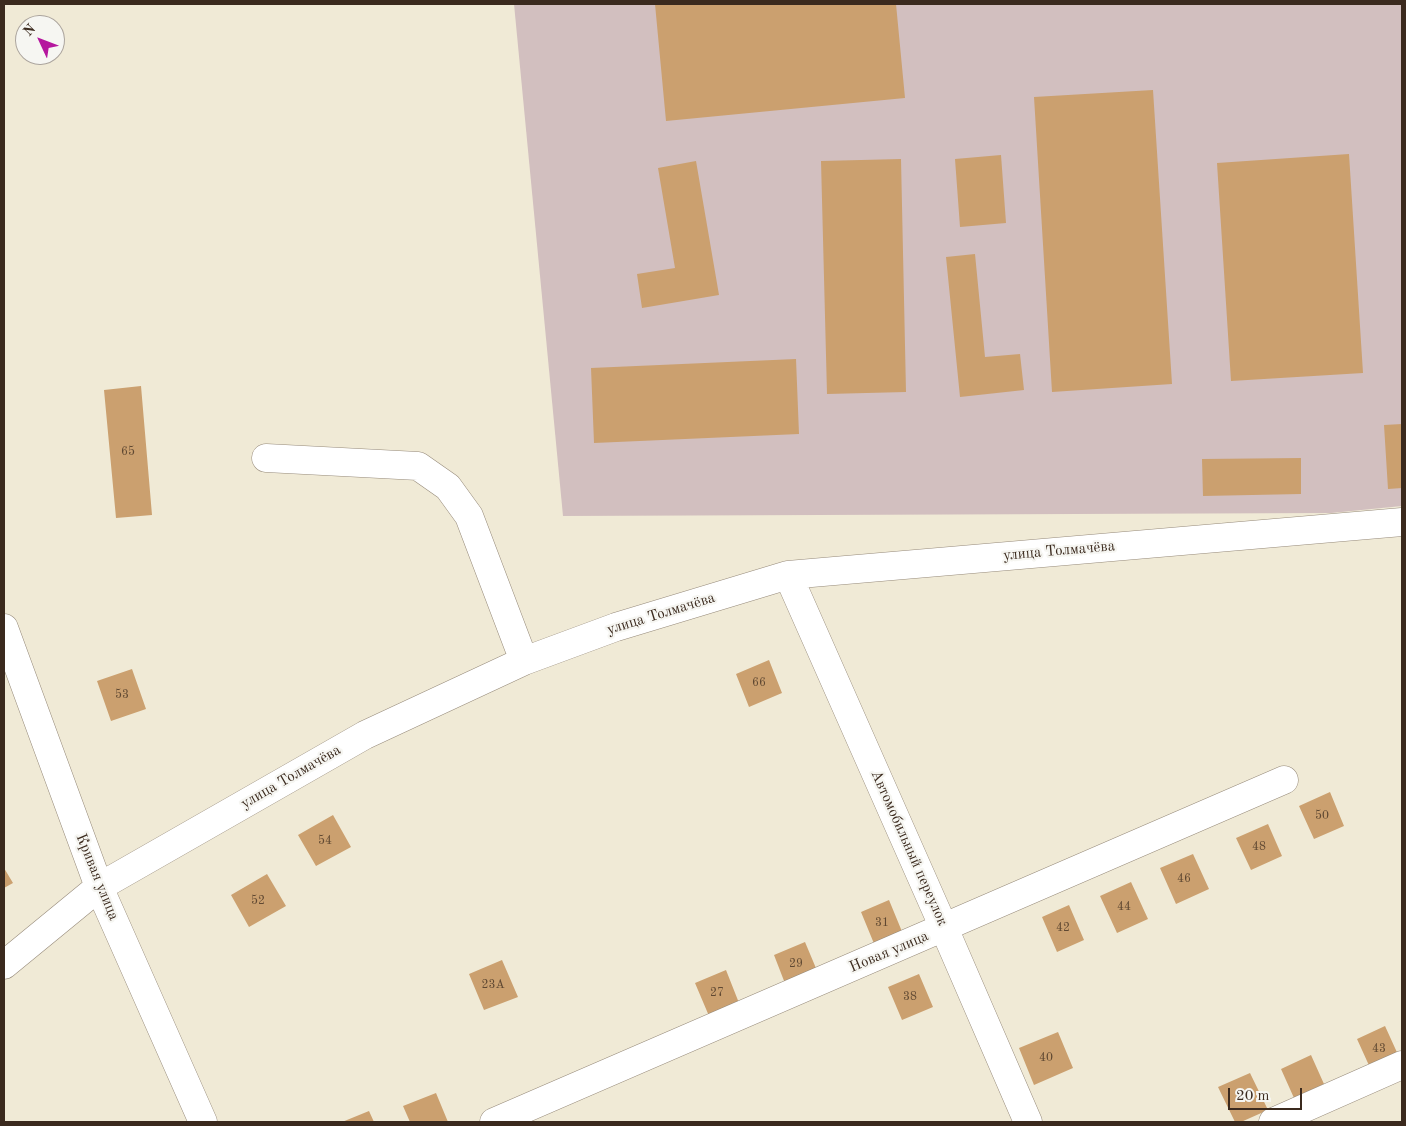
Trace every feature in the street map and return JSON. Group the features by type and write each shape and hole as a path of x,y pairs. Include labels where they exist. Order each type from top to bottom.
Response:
{"street":[{"path":"266,458 418,466 448,487 469,516 524,661"},
{"name":"улица Толмачёва","path":"4,966 99,886 365,735 524,661 616,627 788,575 1402,522"},
{"name":"Автомобильный переулок","path":"788,575 1028,1122"},
{"name":"Кривая улица","path":"4,628 99,886 203,1122"},
{"name":"Новая улица","path":"494,1122 1284,780"},
{"path":"1273,1122 1402,1065"}],"shaded area":[{"path":"514,4 1402,4 1402,506 1331,513 563,516"}],"building":[{"path":"655,4 896,4 905,98 666,121"},
{"path":"1153,90 1172,384 1052,392 1034,97"},
{"path":"1349,154 1363,373 1231,381 1217,163"},
{"path":"1001,155 1006,223 960,227 955,159"},
{"path":"901,159 906,392 827,394 821,161"},
{"path":"696,161 719,295 642,308 637,274 675,268 658,168"},
{"path":"975,254 985,357 1020,354 1024,390 960,397 946,257"},
{"path":"796,359 799,434 594,443 591,368"},
{"path":"141,386 152,515 116,518 104,390"},
{"path":"1402,424 1402,488 1388,489 1384,425"},
{"path":"1301,458 1301,494 1203,496 1202,459"},
{"path":"769,660 782,693 749,707 736,674"},
{"path":"132,669 146,709 111,721 97,681"},
{"path":"1330,792 1344,826 1314,839 1299,806"},
{"path":"333,815 351,847 316,866 298,835"},
{"path":"1268,824 1282,856 1251,870 1236,838"},
{"path":"1193,854 1209,889 1176,904 1160,868"},
{"path":"4,868 13,883 4,888"},
{"path":"267,874 286,906 249,927 231,895"},
{"path":"1131,882 1148,919 1117,933 1100,896"},
{"path":"889,900 903,934 875,946 861,912"},
{"path":"1069,905 1084,940 1057,952 1042,917"},
{"path":"805,942 818,973 786,986 774,955"},
{"path":"502,960 518,997 484,1010 469,974"},
{"path":"726,970 739,1003 709,1016 695,983"},
{"path":"919,974 933,1007 902,1020 888,987"},
{"path":"1385,1026 1400,1059 1372,1072 1357,1039"},
{"path":"1058,1032 1073,1068 1034,1085 1019,1048"},
{"path":"1311,1055 1324,1084 1294,1098 1281,1069"},
{"path":"1250,1073 1268,1110 1241,1122 1235,1122 1218,1087"},
{"path":"436,1093 448,1122 410,1122 403,1106"},
{"path":"369,1111 374,1122 342,1122"}]}
